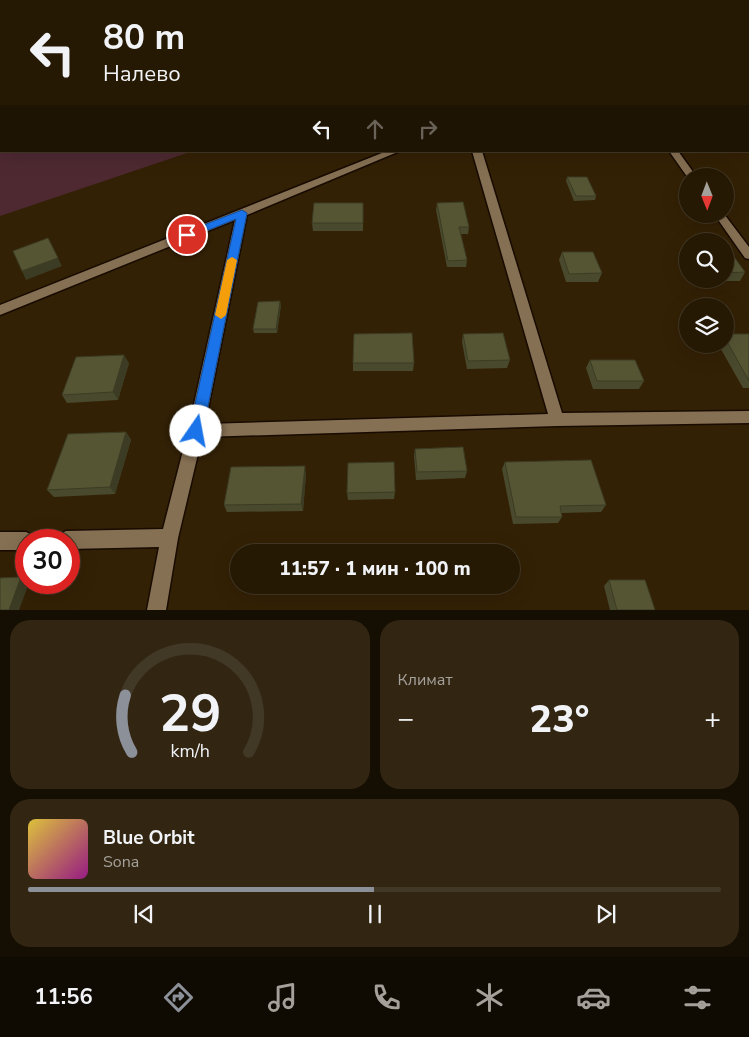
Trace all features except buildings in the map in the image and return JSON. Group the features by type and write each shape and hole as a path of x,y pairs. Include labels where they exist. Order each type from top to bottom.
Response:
{"street":[{"path":"0,310 394,152"},
{"path":"477,152 557,420"},
{"path":"674,152 686,168"},
{"path":"156,610 169,538 196,431 242,213"},
{"path":"726,223 749,255"},
{"path":"196,431 557,420 749,417"},
{"path":"80,540 169,538"},
{"path":"0,541 15,541"}],"shaded area":[{"path":"0,152 190,152 0,216"}],"slow traffic":[{"path":"221,315 232,260"}],"route":[{"path":"187,235 242,213 196,431"}]}
